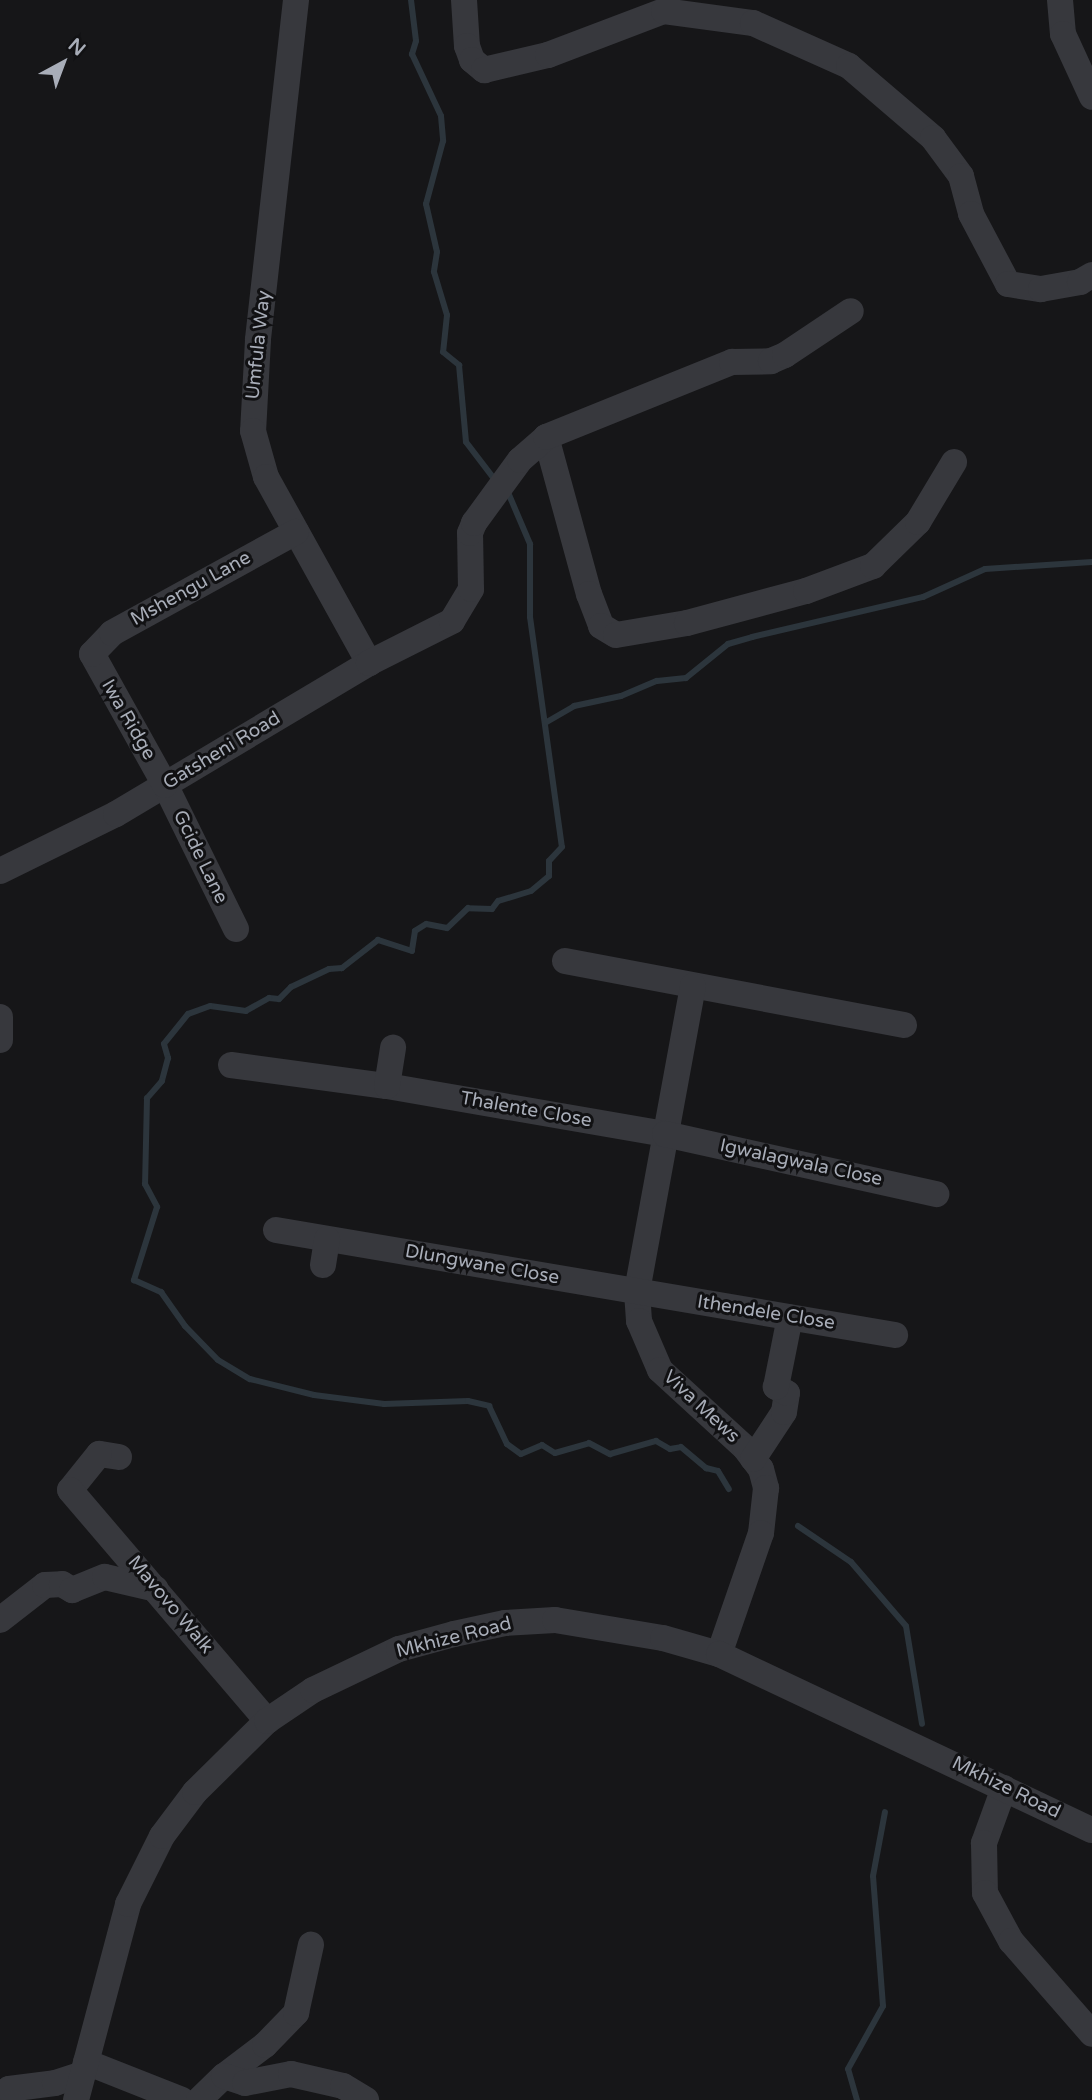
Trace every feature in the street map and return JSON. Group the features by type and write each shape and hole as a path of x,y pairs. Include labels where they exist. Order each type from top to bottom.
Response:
{"street":[{"name":"Umfula Way","path":"296,0 252,411 267,477 369,663"},
{"path":"464,0 467,46 472,60 484,70 548,55 664,11 753,23 849,66 933,138 961,176 971,214 1008,284 1041,289 1092,275"},
{"path":"1060,0 1063,34 1092,97"},
{"path":"851,311 785,355 771,361 732,362 546,437 589,594 601,626 616,635 687,623 806,591 873,566 918,522 954,462"},
{"name":"Gatsheni Road","path":"0,871 54,848 369,663 442,629 460,613 469,596 474,523 520,460 546,437"},
{"name":"Mshengu Lane","path":"92,654 112,634 296,532"},
{"name":"Iwa Ridge","path":"92,654 165,785"},
{"name":"Gcide Lane","path":"165,785 236,929"},
{"path":"565,961 904,1025"},
{"name":"Viva Mews","path":"694,986 637,1292 639,1321 660,1370 753,1459 766,1488 766,1507 719,1654"},
{"path":"0,1017 0,1040"},
{"path":"387,1086 393,1047"},
{"name":"Thalente Close","path":"231,1065 387,1086 665,1134"},
{"name":"Igwalagwala Close","path":"665,1134 936,1194"},
{"name":"Dlungwane Close","path":"276,1230 637,1292"},
{"path":"323,1265 327,1239"},
{"name":"Ithendele Close","path":"637,1292 895,1335"},
{"path":"753,1459 784,1412 787,1394 776,1387 790,1317"},
{"name":"Mavovo Walk","path":"119,1457 99,1454 70,1490 267,1721"},
{"path":"0,1619 45,1585 62,1584 72,1590 105,1577 156,1589"},
{"name":"Mkhize Road","path":"76,2100 115,1944 141,1874 195,1792 267,1721 359,1665 399,1649 505,1622 594,1623 719,1654 1092,1830"},
{"path":"1004,1788 984,1843 985,1893 1011,1941 1092,2034"},
{"path":"199,2100 224,2076 265,2045 296,2013 312,1945"},
{"path":"4,2091 55,2083 84,2068 182,2100"},
{"path":"224,2076 244,2082 291,2074 343,2086 366,2100"}],"waterway":[{"path":"411,0 416,41 412,54 441,116 443,141 426,204 437,252 434,272 447,315 443,352 459,365 466,442 495,480"},
{"path":"507,490 530,544 530,617 562,847 549,861 549,876 531,891 498,901 492,909 468,908 447,928 426,924 415,931 412,951 378,940 342,968 329,969 291,987 279,999 269,998 246,1011 210,1006 188,1014 164,1044 168,1058 162,1081 147,1098 145,1184 157,1207 134,1280 161,1292 185,1326 218,1360 250,1379 314,1395 384,1404 468,1401 489,1406 507,1444 521,1454 542,1445 555,1453 589,1443 610,1454 656,1441 670,1449 681,1447 706,1468 718,1471 729,1489"},
{"path":"545,723 574,706 621,696 657,681 686,678 728,644 923,597 985,569 1092,562"},
{"path":"798,1526 851,1562 906,1626 922,1724"},
{"path":"857,2100 848,2069 883,2006 873,1876 885,1812"}]}
